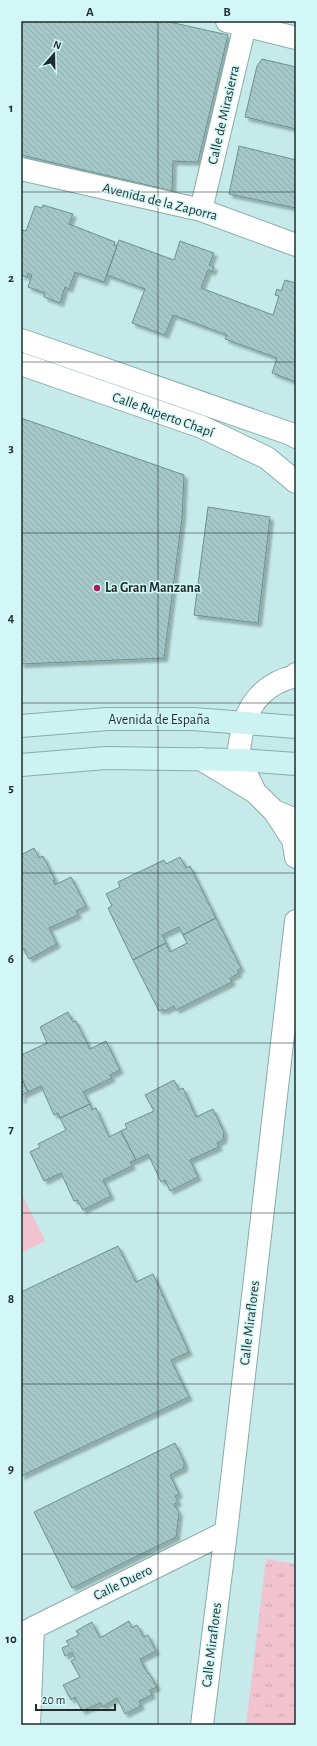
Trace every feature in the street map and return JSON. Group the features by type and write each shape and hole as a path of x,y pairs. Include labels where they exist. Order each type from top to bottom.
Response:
{"main road":[{"name":"Avenida de España","path":"21,726 107,719 193,719 296,727"},
{"path":"21,765 106,758 241,760 296,764"}],"street":[{"path":"239,22 296,38"},
{"name":"Calle de Mirasierra","path":"202,210 239,22"},
{"name":"Avenida de la Zaporra","path":"21,169 202,210 296,245"},
{"name":"Calle Ruperto Chapí","path":"21,340 296,437"},
{"name":"Calle Ruperto Chapí","path":"21,364 202,427 267,458 296,482"},
{"path":"255,792 243,768 239,751 244,722 258,697 267,687 283,679 296,675"},
{"path":"193,719 232,711 258,697"},
{"path":"201,759 255,792 274,811 293,840 296,857"},
{"path":"274,811 296,820"},
{"name":"Calle Miraflores","path":"202,1725 226,1532 296,921"},
{"name":"Calle Duero","path":"27,1631 226,1532"},
{"path":"27,1631 29,1725"}],"green space":[{"path":"21,1193 45,1241 21,1253"},
{"path":"266,1559 296,1564 296,1725 246,1725"}],"building":[{"path":"21,21 165,21 228,35 198,162 173,161 172,191 21,155"},
{"path":"262,59 296,67 296,129 245,117 257,66"},
{"path":"239,146 296,160 296,208 229,194"},
{"path":"43,205 73,214 69,224 115,242 114,245 117,246 104,282 75,272 69,289 65,287 60,303 44,297 45,293 28,287 32,275 28,273 27,277 21,275 21,230 26,231 35,206 42,208"},
{"path":"119,240 174,260 180,241 214,253 209,265 214,267 212,272 208,270 201,288 273,315 279,296 275,295 277,289 281,291 285,280 296,283 296,382 272,373 277,358 225,339 227,335 173,315 165,335 132,323 145,289 107,275"},
{"name":"La Gran Manzana","path":"21,418 184,475 182,518 164,658 21,664"},
{"path":"208,507 270,517 258,623 194,615"},
{"path":"34,848 39,858 43,856 55,880 53,881 55,885 71,877 86,906 76,911 78,915 49,928 57,944 29,959 24,949 21,950 21,855"},
{"path":"180,857 186,868 190,866 216,918 183,935 179,927 162,935 166,943 133,960 108,908 112,906 106,894 120,887 118,882 164,860 166,864"},
{"path":"216,918 241,968 237,971 239,973 230,978 232,982 176,1010 174,1006 164,1011 163,1009 159,1011 133,960 166,943 170,952 187,943 183,935"},
{"path":"68,1012 73,1022 76,1021 90,1049 106,1041 120,1070 110,1075 112,1078 83,1092 90,1104 60,1118 58,1113 54,1115 41,1086 28,1092 21,1077 21,1055 47,1043 40,1027"},
{"path":"21,1077 28,1092 22,1095 23,1098 21,1100"},
{"path":"174,1080 179,1090 183,1088 196,1117 213,1109 224,1132 223,1140 217,1143 219,1147 190,1160 198,1177 170,1191 165,1180 161,1182 148,1154 136,1160 121,1131 127,1128 125,1124 154,1111 145,1095"},
{"path":"90,1104 92,1110 96,1108 109,1137 121,1131 136,1160 130,1162 132,1166 103,1180 111,1196 83,1210 77,1200 74,1201 61,1173 44,1181 30,1152 40,1147 38,1144 66,1130 60,1118"},
{"path":"118,1246 136,1282 153,1274 189,1352 171,1360 189,1397 21,1476 21,1292"},
{"path":"175,1443 184,1462 184,1468 170,1475 179,1494 175,1496 178,1502 174,1504 179,1513 176,1537 72,1588 34,1512"},
{"path":"129,1621 132,1628 137,1625 144,1637 148,1635 156,1651 140,1659 157,1687 150,1690 152,1695 139,1701 141,1706 125,1714 117,1698 102,1707 100,1703 82,1711 75,1697 71,1700 63,1685 80,1677 71,1661 75,1659 72,1652 65,1656 62,1648 69,1645 66,1641 79,1635 76,1631 92,1622 100,1638"}],"place":[{"name":"La Gran Manzana","path":"97,588"}]}
